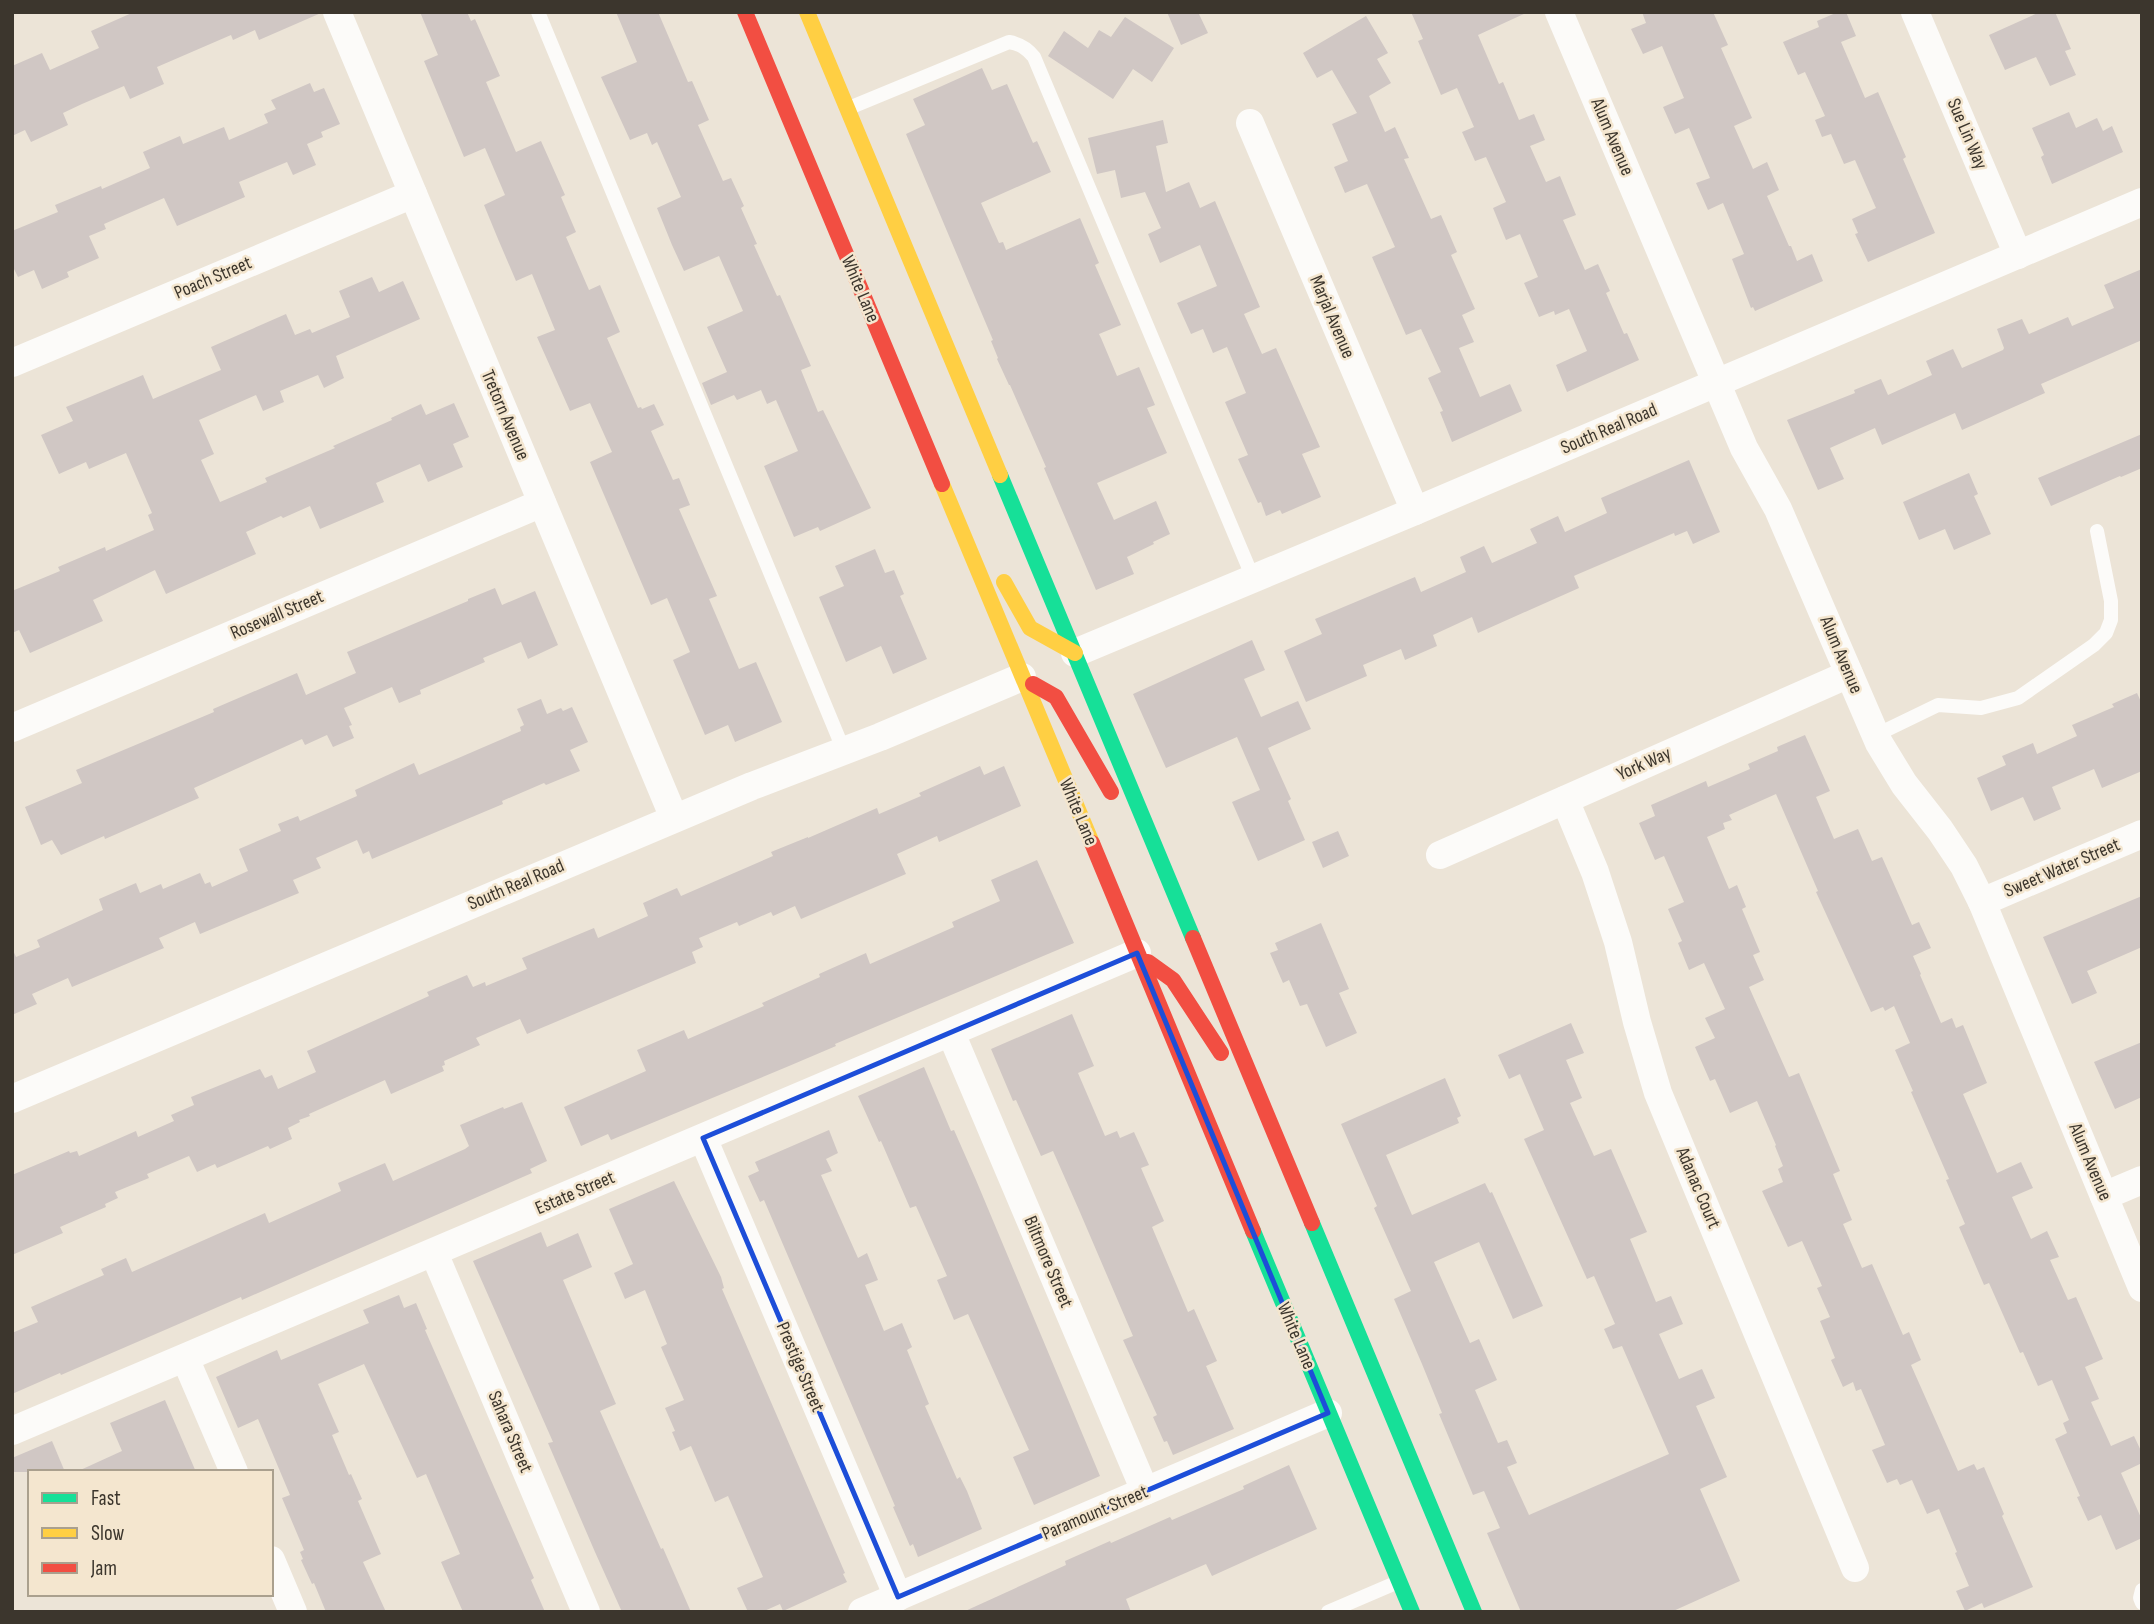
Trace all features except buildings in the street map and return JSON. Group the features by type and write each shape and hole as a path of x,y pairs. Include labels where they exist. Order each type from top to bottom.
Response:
{"main road":[{"name":"White Lane","path":"745,12 1412,1612"},
{"path":"807,12 1474,1612"},
{"path":"926,447 1030,628 1075,653"},
{"path":"1022,677 1056,697 1179,908"},
{"path":"1137,953 1173,980 1273,1134"},
{"path":"1364,1498 1428,1612"}],"street":[{"name":"Tretorn Avenue","path":"337,12 674,818"},
{"name":"Alum Avenue","path":"1559,12 1744,448 1778,509 1876,735 1904,784 1964,866 1982,902 2142,1287"},
{"name":"Sue Lin Way","path":"1915,12 2018,255"},
{"name":"Marjal Avenue","path":"1250,123 1415,511"},
{"name":"Poach Street","path":"12,363 413,194"},
{"name":"South Real Road","path":"1075,653 2142,202"},
{"name":"Rosewall Street","path":"12,728 542,503"},
{"name":"York Way","path":"1440,855 1849,674"},
{"name":"South Real Road","path":"12,1099 674,818 1022,677"},
{"name":"Adanac Court","path":"1565,800 1595,872 1618,942 1637,1022 1658,1093 1855,1568"},
{"name":"Sweet Water Street","path":"1982,902 2142,834"},
{"name":"Estate Street","path":"12,1431 1137,953"},
{"name":"Biltmore Street","path":"951,1033 1146,1491"},
{"name":"Prestige Street","path":"703,1138 898,1597"},
{"path":"2104,1196 2142,1180"},
{"name":"Sahara Street","path":"433,1252 586,1612"},
{"path":"186,1358 233,1470"},
{"name":"Paramount Street","path":"862,1612 1328,1413"},
{"path":"273,1565 293,1612"}],"lane":[{"path":"538,12 844,751"},
{"path":"848,108 1009,42 1019,44 1029,51 1034,57 1253,578"},
{"path":"1876,735 1938,705 1981,708 2018,698 2094,645 2106,633 2111,620 2108,582 2097,531"},
{"path":"1328,1612 1399,1581"},
{"path":"2142,1590 2142,1603"}],"highlighted area":[{"path":"1137,953 1328,1413 898,1597 703,1138"}],"traffic: fast":[{"path":"1000,475 1193,938"},
{"path":"1312,1223 1474,1612"},
{"path":"1253,1231 1412,1612"}],"traffic: slow":[{"path":"807,12 1000,475"},
{"path":"942,484 1092,843"},
{"path":"1004,582 1030,628 1075,653"}],"traffic: jam":[{"path":"745,12 942,484"},
{"path":"1033,684 1056,697 1111,792"},
{"path":"1092,843 1253,1231"},
{"path":"1193,938 1312,1223"},
{"path":"1148,962 1173,980 1221,1053"}]}
